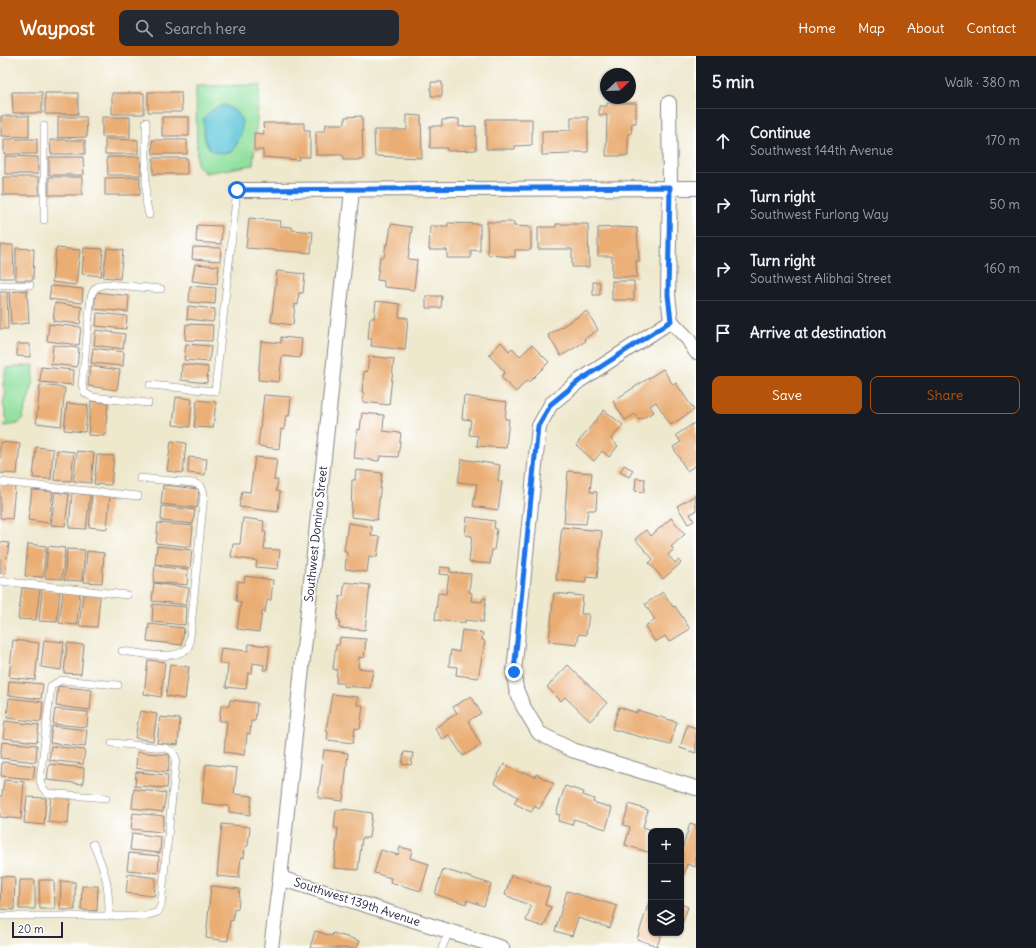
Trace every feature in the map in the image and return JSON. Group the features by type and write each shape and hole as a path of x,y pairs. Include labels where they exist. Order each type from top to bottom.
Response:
{"street":[{"path":"669,103 670,187 668,295 671,321 688,339 696,352"},
{"path":"237,190 696,188"},
{"name":"Southwest Domino Street","path":"280,878 352,190"},
{"path":"671,321 579,381 551,404 538,426 514,672 516,689 523,706 539,733 572,750 696,788"},
{"name":"Southwest 139th Avenue","path":"271,948 280,878 502,948"}],"lane":[{"path":"146,122 146,201 149,215"},
{"path":"44,126 44,220"},
{"path":"150,386 215,390 237,190"},
{"path":"148,403 92,397 85,394 82,385 91,297 93,291 98,286 104,284 161,289"},
{"path":"0,285 30,285"},
{"path":"122,651 172,656 185,652 189,647 204,494 201,486 194,483 140,478"},
{"path":"0,482 138,496"},
{"path":"0,581 127,595"},
{"path":"106,798 47,792 42,788 40,781 51,686 61,680 118,685"},
{"path":"0,916 152,915 158,912 161,905 176,758 172,751 165,748 112,743"},
{"path":"93,844 105,870 108,883 108,916"},
{"path":"442,948 449,931"}],"green space":[{"path":"260,85 253,165 205,173 197,165 196,86"},
{"path":"34,365 33,384 22,420 18,424 4,426 7,421 3,403 6,394 3,385 6,368"}],"water":[{"path":"224,105 238,114 241,119 242,130 233,151 224,153 211,150 208,146 204,134 204,118 212,110"}],"building":[{"path":"431,82 442,82 442,96 431,96"},
{"path":"12,92 42,92 42,113 13,113"},
{"path":"148,92 181,92 182,112 148,112"},
{"path":"45,93 78,93 78,114 45,114"},
{"path":"112,93 144,93 144,114 112,114"},
{"path":"607,104 636,104 636,123 632,123 631,134 628,134 628,156 606,156 607,115 599,115 599,106 607,106"},
{"path":"407,115 421,116 422,158 375,156 374,130 407,130"},
{"path":"1,116 29,116 29,137 1,136"},
{"path":"362,116 363,160 343,160 343,155 316,155 316,131 325,131 326,124 345,124 345,117"},
{"path":"58,117 86,117 87,137 58,138"},
{"path":"102,117 130,117 130,137 102,137"},
{"path":"162,117 189,117 189,136 162,136"},
{"path":"571,117 588,117 588,152 542,155 542,131 571,130"},
{"path":"459,119 459,127 476,126 476,150 447,151 447,148 430,148 430,126 442,126 442,120"},
{"path":"486,119 532,119 532,145 515,146 515,149 486,149"},
{"path":"263,123 304,123 304,130 310,130 310,157 299,157 299,160 263,157 263,150 254,150 254,133 264,134"},
{"path":"4,139 37,139 37,154 4,154"},
{"path":"105,139 138,140 138,154 105,154"},
{"path":"50,140 85,140 85,154 51,154"},
{"path":"152,140 187,140 187,154 153,154"},
{"path":"5,156 38,157 38,174 5,174"},
{"path":"49,157 83,157 84,175 49,175"},
{"path":"107,157 140,157 141,175 108,175"},
{"path":"153,158 187,158 187,174 153,174"},
{"path":"3,177 39,177 39,195 3,195"},
{"path":"49,177 82,177 82,195 49,195"},
{"path":"140,177 140,195 105,195 105,178"},
{"path":"249,218 281,221 280,226 292,227 292,230 313,232 311,253 246,248"},
{"path":"487,222 514,222 514,226 531,227 531,250 515,250 515,257 488,255"},
{"path":"448,223 480,224 480,251 471,250 471,258 447,258 447,250 429,250 430,226 448,226"},
{"path":"391,224 412,227 408,259 417,260 414,290 384,287 384,281 377,280 380,257 384,257 386,244 388,245"},
{"path":"556,224 588,224 589,267 572,267 572,249 538,249 538,227 556,227"},
{"path":"197,225 222,226 221,244 196,242"},
{"path":"598,228 637,228 639,261 636,261 637,277 612,277 612,256 598,256"},
{"path":"0,245 13,245 14,278 0,278"},
{"path":"193,247 221,248 220,261 192,259"},
{"path":"16,248 34,249 33,280 16,280"},
{"path":"56,248 80,250 76,285 52,282"},
{"path":"84,248 103,249 101,276 82,274"},
{"path":"107,248 123,250 120,279 103,277"},
{"path":"195,264 219,266 217,284 192,281"},
{"path":"277,271 305,274 303,293 299,293 298,305 295,304 293,325 271,322"},
{"path":"612,281 634,281 634,300 612,300"},
{"path":"593,282 600,282 600,295 593,295"},
{"path":"51,286 83,289 82,303 49,299"},
{"path":"190,286 216,288 215,304 189,302"},
{"path":"27,290 29,323 11,325 9,292"},
{"path":"0,292 7,292 8,329 0,329"},
{"path":"96,292 129,296 128,312 94,309"},
{"path":"426,296 442,296 441,308 426,308"},
{"path":"376,301 400,304 399,317 408,318 405,350 371,346 372,339 368,339 370,318 374,318"},
{"path":"55,303 82,307 80,324 53,321"},
{"path":"188,306 215,309 213,322 187,319"},
{"path":"587,311 598,330 584,339 586,341 561,356 548,335"},
{"path":"97,313 127,316 126,329 96,326"},
{"path":"49,324 81,327 79,345 47,341"},
{"path":"186,324 213,325 212,341 185,340"},
{"path":"96,330 125,334 123,349 94,345"},
{"path":"281,337 302,339 300,358 282,356 279,382 258,380 261,341 281,343"},
{"path":"501,342 509,351 512,348 520,356 532,345 549,362 529,382 527,380 516,392 501,377 505,372 489,355"},
{"path":"17,344 30,344 30,357 17,356"},
{"path":"186,344 211,346 209,362 184,360"},
{"path":"53,345 79,348 77,367 51,364"},
{"path":"93,348 124,352 123,366 91,363"},
{"path":"369,356 394,359 389,405 363,402 364,393 362,393 364,371 367,372"},
{"path":"182,364 208,367 207,383 181,380"},
{"path":"90,366 120,370 117,390 88,386"},
{"path":"41,367 74,370 73,385 40,382"},
{"path":"663,369 673,385 676,383 694,410 671,425 656,402 650,406 654,412 639,420 635,414 625,420 613,401"},
{"path":"40,385 65,388 61,426 36,423"},
{"path":"264,395 291,397 289,416 286,416 284,430 281,429 279,449 258,446"},
{"path":"464,396 507,402 505,419 509,419 506,448 477,446 478,436 469,435 471,420 462,419"},
{"path":"176,397 192,399 190,427 173,425"},
{"path":"197,400 216,402 213,428 194,427"},
{"path":"91,401 108,403 105,436 88,435"},
{"path":"67,403 88,405 85,432 64,430"},
{"path":"604,410 623,425 611,439 618,446 609,457 602,451 594,461 576,445"},
{"path":"362,413 384,415 383,431 401,433 398,457 380,456 379,461 354,458 357,429 360,430"},
{"path":"696,422 696,465 687,471 673,447 681,442 676,435"},
{"path":"171,441 186,443 183,473 167,471"},
{"path":"0,442 20,444 17,474 0,473"},
{"path":"36,447 53,449 51,479 33,478"},
{"path":"57,450 74,452 71,481 54,480"},
{"path":"77,451 94,453 91,483 73,481"},
{"path":"97,455 114,456 111,485 94,484"},
{"path":"189,457 207,459 205,475 188,473"},
{"path":"255,457 277,459 274,480 278,480 276,491 280,492 278,512 239,507 242,491 250,492"},
{"path":"462,459 500,465 498,481 502,482 498,510 473,506 477,484 458,482"},
{"path":"624,465 633,470 629,477 620,472"},
{"path":"356,470 382,473 377,520 351,517 352,480 355,480"},
{"path":"568,471 592,473 590,492 597,492 596,510 588,510 586,524 564,523"},
{"path":"636,478 645,479 644,492 635,491"},
{"path":"0,485 15,486 12,519 0,518"},
{"path":"163,485 199,489 197,508 161,504"},
{"path":"32,490 53,492 49,523 28,520"},
{"path":"55,492 69,494 65,526 51,525"},
{"path":"72,493 90,495 86,529 69,528"},
{"path":"92,494 110,496 107,529 89,527"},
{"path":"696,495 696,511 690,514 694,521 688,524 677,506"},
{"path":"162,506 195,510 193,524 161,521"},
{"path":"467,517 495,521 494,528 497,529 490,564 469,562 472,536 465,535"},
{"path":"243,518 264,521 263,532 266,532 264,549 280,550 278,569 256,567 257,561 231,557 233,544 240,544"},
{"path":"671,518 685,534 671,547 674,549 668,555 675,563 678,560 681,563 663,579 649,563 653,559 635,539 646,530 651,536"},
{"path":"158,523 193,526 191,547 156,543"},
{"path":"348,523 372,527 371,536 380,537 377,557 369,556 367,572 345,569 347,552 344,552"},
{"path":"562,527 602,531 597,578 586,577 585,583 556,580"},
{"path":"0,542 9,543 5,574 0,573"},
{"path":"28,544 46,546 43,577 25,576"},
{"path":"48,546 65,548 62,579 45,578"},
{"path":"157,546 192,550 190,568 155,564"},
{"path":"67,549 85,550 82,581 64,580"},
{"path":"87,551 104,553 102,583 84,582"},
{"path":"155,566 188,570 187,585 153,582"},
{"path":"440,567 450,568 450,572 471,574 469,592 472,593 471,601 482,602 483,598 486,598 483,622 465,620 465,623 435,620 438,593 446,594 449,575 439,574"},
{"path":"245,576 273,580 271,600 267,600 265,612 262,612 259,632 237,629 241,602 236,601 238,581 244,582"},
{"path":"345,582 370,585 365,630 339,628 340,620 337,619 340,596 343,596"},
{"path":"154,583 189,588 186,605 152,601"},
{"path":"22,588 40,589 36,620 18,619"},
{"path":"42,589 60,591 57,622 39,621"},
{"path":"63,591 80,593 77,625 59,623"},
{"path":"663,592 673,607 675,606 690,629 669,642 665,636 655,642 645,626 655,620 645,604"},
{"path":"554,593 583,596 581,614 589,614 586,635 579,634 577,645 549,642"},
{"path":"83,594 100,596 97,627 79,626"},
{"path":"153,604 186,607 185,625 152,622"},
{"path":"149,624 184,628 182,645 147,641"},
{"path":"462,630 483,633 482,640 485,641 478,678 456,675 457,667 449,666 451,650 459,652"},
{"path":"340,637 366,639 364,658 359,657 358,668 373,670 370,688 343,686 344,683 336,683 337,670 333,669 336,645 339,645"},
{"path":"13,640 39,643 35,680 9,677"},
{"path":"44,640 64,642 61,670 41,667"},
{"path":"67,643 84,645 81,674 64,673"},
{"path":"249,644 270,646 267,670 263,670 264,665 253,663 252,673 248,673 246,689 226,687 228,664 219,663 221,648 248,651"},
{"path":"148,660 165,662 161,697 144,694"},
{"path":"170,664 189,667 185,699 166,696"},
{"path":"568,665 607,703 590,721 565,697 561,701 547,687"},
{"path":"9,681 43,684 41,699 8,695"},
{"path":"58,686 92,690 90,710 56,706"},
{"path":"332,694 358,697 357,705 363,705 360,729 355,728 353,743 327,740 328,732 326,731"},
{"path":"471,696 481,713 468,721 481,745 463,756 449,735 442,739 435,728 457,713 453,707"},
{"path":"9,698 43,702 41,722 7,718"},
{"path":"230,700 257,703 255,721 251,721 250,734 247,733 245,755 224,752 227,721 219,721 221,706 229,706"},
{"path":"619,707 637,713 637,710 677,722 670,745 612,729"},
{"path":"55,709 88,712 87,727 53,724"},
{"path":"140,711 157,714 153,741 135,738"},
{"path":"160,717 180,719 178,745 157,743"},
{"path":"5,721 39,725 37,742 3,738"},
{"path":"687,725 696,728 696,753 680,748"},
{"path":"52,726 87,730 85,747 50,743"},
{"path":"2,742 37,745 36,762 0,758"},
{"path":"51,746 85,750 83,764 49,760"},
{"path":"324,750 348,753 343,801 318,798"},
{"path":"137,752 170,755 168,772 136,768"},
{"path":"404,752 413,753 411,765 402,764"},
{"path":"2,762 35,766 33,779 1,776"},
{"path":"49,764 84,768 83,784 47,780"},
{"path":"206,764 237,768 234,794 252,796 250,815 229,812 229,806 202,803"},
{"path":"504,764 523,774 525,772 535,777 536,774 554,784 539,809 535,806 531,812 514,803 518,797 494,783"},
{"path":"136,772 168,775 167,788 135,786"},
{"path":"4,780 24,782 21,819 0,817 0,796 2,796"},
{"path":"565,786 584,792 583,795 594,799 593,802 612,808 606,829 574,819 572,825 558,821 560,815 556,814"},
{"path":"134,789 166,793 163,812 132,808"},
{"path":"51,796 70,798 68,824 48,822"},
{"path":"27,797 46,798 44,825 24,823"},
{"path":"629,804 648,810 643,827 648,829 648,852 625,845 630,827 623,825"},
{"path":"344,809 372,813 369,838 362,838 358,870 334,868 338,828 334,828 336,810"},
{"path":"133,813 164,816 162,832 131,829"},
{"path":"690,823 696,825 696,867 687,864 684,874 684,864 684,844"},
{"path":"222,824 250,827 248,846 245,846 244,858 241,857 239,878 217,876"},
{"path":"132,833 161,837 160,853 130,850"},
{"path":"400,847 412,850 410,858 429,864 421,891 390,882 391,878 374,873 381,850 398,855"},
{"path":"129,853 159,856 158,873 127,870"},
{"path":"443,869 491,884 484,906 467,900 466,904 435,894"},
{"path":"128,874 156,878 154,896 126,893"},
{"path":"511,875 550,888 545,905 551,907 544,927 526,921 531,906 505,895"},
{"path":"1,876 15,877 14,910 0,909"},
{"path":"20,880 35,880 35,909 19,909"},
{"path":"39,880 54,880 55,909 40,909"},
{"path":"61,881 75,882 75,910 60,910"},
{"path":"82,886 98,886 97,911 81,910"},
{"path":"211,886 240,889 238,909 234,908 233,921 230,920 228,941 206,938"},
{"path":"567,891 617,906 610,928 578,918 572,936 555,931"},
{"path":"648,905 648,936 661,936 657,946 637,939"},
{"path":"684,905 688,907 684,918"},
{"path":"315,931 332,936 333,933 360,941 357,948 310,948"}],"route":[{"path":"237,190 267,188 352,190 670,187 668,295 671,321 579,381 551,404 538,426 514,672"}]}
